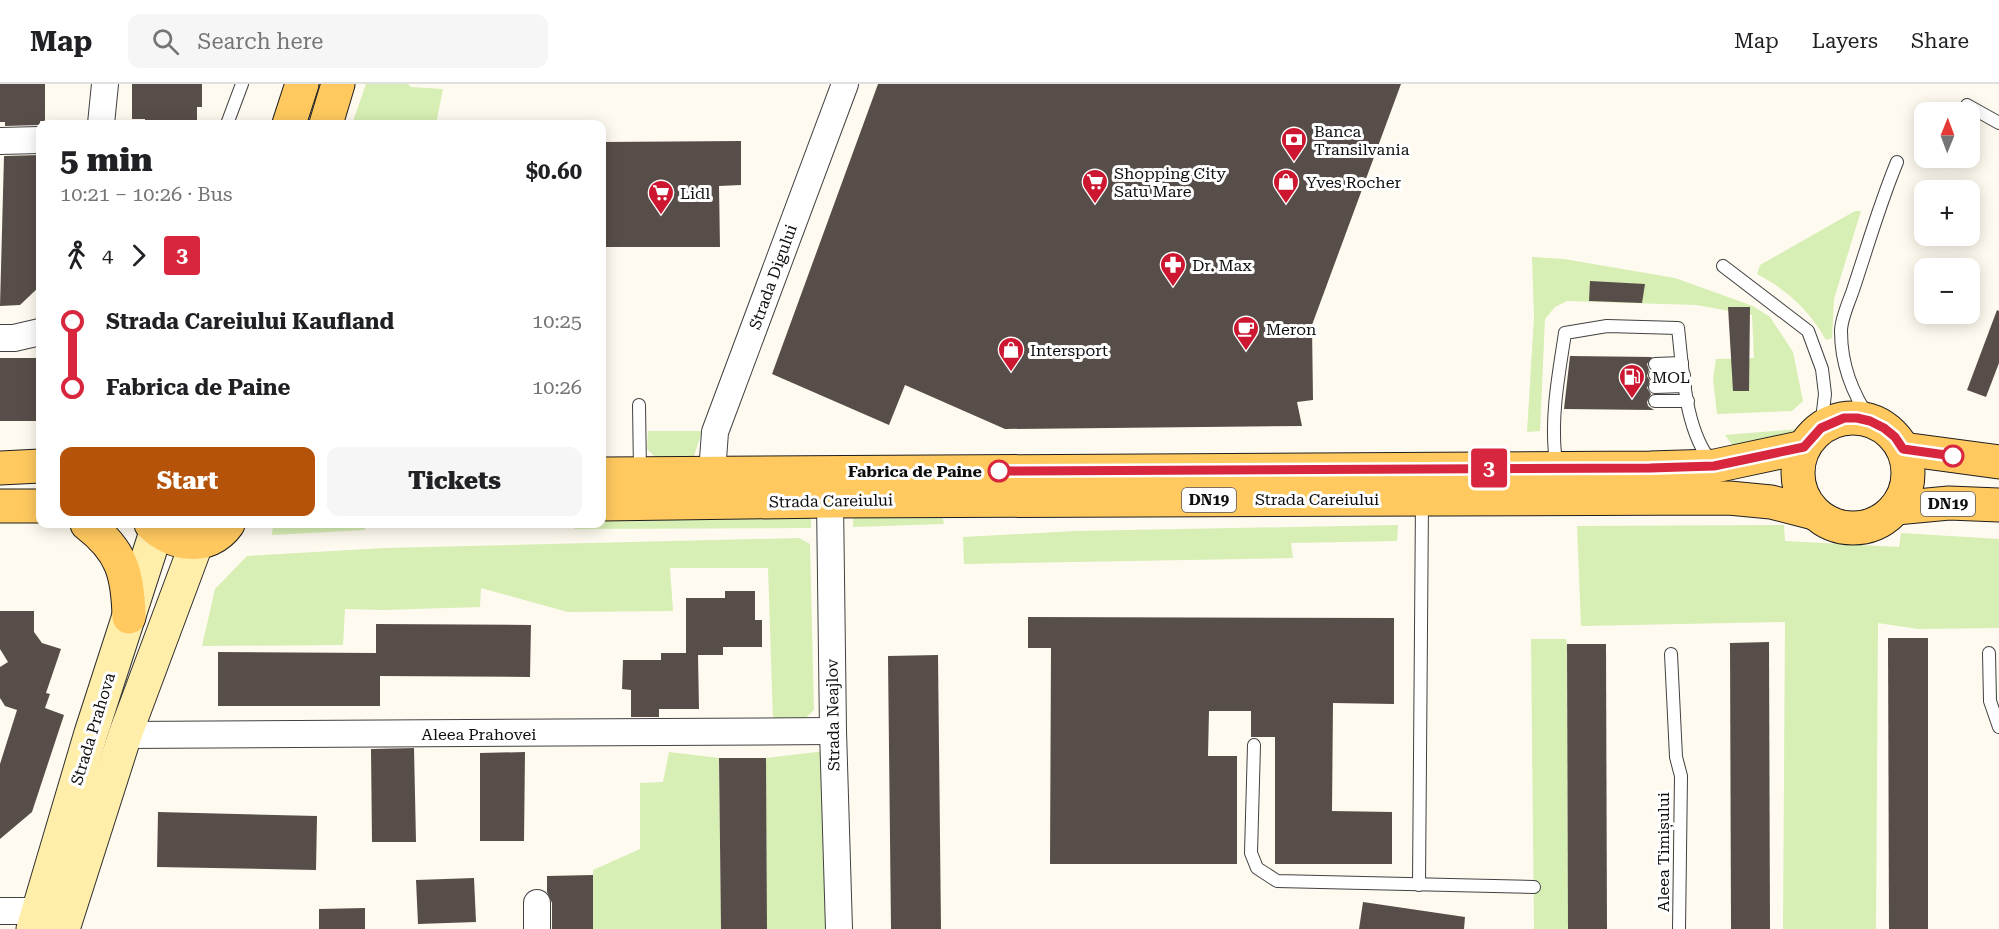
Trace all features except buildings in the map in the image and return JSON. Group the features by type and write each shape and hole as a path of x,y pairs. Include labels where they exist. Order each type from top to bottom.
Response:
{"main road":[{"path":"290,120 302,84"},
{"path":"327,120 338,84"},
{"name":"DN19","path":"1813,437 1844,418 1870,421 1895,437 1903,449 1908,464 1908,479 1904,494 1896,508 1883,520 1866,527 1847,528 1829,523 1814,513"},
{"path":"1813,437 1798,464 1798,482 1804,499 1814,513"},
{"name":"Strada Careiului","path":"606,474 1714,466 1813,437"},
{"path":"1903,449 1999,462"},
{"path":"0,468 36,466"},
{"name":"Strada Careiului","path":"606,504 1729,498 1771,502 1814,513"},
{"name":"DN19","path":"1896,508 1949,503 1999,505"},
{"path":"0,506 36,506"},
{"path":"92,528 104,537 117,553 125,573 129,595 129,617"},
{"path":"156,528 164,536 180,542 197,542 213,537 223,528"}],"street":[{"path":"101,120 105,84"},
{"name":"Strada Digului","path":"712,473 715,432 845,84"},
{"path":"0,141 36,140"},
{"path":"0,338 14,338 36,333"},
{"name":"Strada Neajlov","path":"830,501 833,731 839,929"},
{"name":"Strada Prahova","path":"45,923 91,733 129,617 153,528"},
{"name":"Strada Prahova","path":"45,923 126,735 197,542"},
{"name":"Aleea Prahovei","path":"126,735 833,731"},
{"path":"537,903 537,929"},
{"path":"0,911 45,923"}],"lane":[{"path":"228,120 242,84"},
{"path":"1980,112 1999,123"},
{"path":"1870,421 1851,387 1841,329 1878,211 1897,162"},
{"path":"1723,266 1808,331 1822,369 1825,394 1813,437"},
{"path":"1543,468 1554,454 1556,396 1565,333 1607,326 1678,328 1693,428 1705,455 1714,466"},
{"path":"1684,374 1655,376 1684,374"},
{"path":"1655,401 1688,401"},
{"path":"639,405 640,473"},
{"path":"1419,885 1422,499"},
{"path":"1989,652 1990,701 1999,727"},
{"name":"Aleea Timișului","path":"1671,654 1676,757 1681,776 1679,929"},
{"path":"1254,745 1251,853 1257,867 1277,881 1534,887"}],"green space":[{"path":"366,84 408,84 411,87 443,89 437,120 353,120"},
{"path":"1855,211 1861,211 1834,299 1832,338 1826,340 1805,310 1778,287 1757,274 1760,265"},
{"path":"1532,257 1564,259 1675,278 1753,306 1770,317 1793,352 1803,401 1792,411 1717,414 1713,379 1716,359 1754,358 1752,315 1696,305 1567,301 1555,307 1545,319 1540,431 1527,432 1534,317"},
{"path":"1799,429 1782,442 1733,446 1725,435"},
{"path":"648,431 702,431 693,459 656,458 647,449"},
{"path":"940,506 944,524 853,527 853,517"},
{"path":"811,509 811,528 573,529 606,528 606,517"},
{"path":"1398,525 1397,541 1291,543 1293,558 964,564 963,537 1076,531"},
{"path":"1784,525 1785,541 1899,547 1901,533 1999,539 1999,628 1918,629 1878,623 1876,929 1783,929 1785,622 1581,626 1577,526"},
{"path":"273,528 365,528 365,530 272,535"},
{"path":"799,538 810,544 814,710 801,722 773,720 768,568 670,568 673,611 568,612 481,588 480,607 345,609 343,645 202,646 215,589 247,556 385,548"},
{"path":"1531,639 1566,639 1567,644 1568,929 1534,929"},
{"path":"825,751 829,929 767,929 766,758"},
{"path":"669,752 719,758 721,929 593,929 593,870 640,849 640,783 663,782"}],"bus line":[{"name":"3","path":"999,471 1714,466 1804,447 1821,428 1844,418 1870,421 1884,428 1895,437 1903,449 1953,456"}],"place":[{"name":"Banca Transilvania","path":"1294,163"},
{"name":"Shopping City Satu Mare","path":"1095,205"},
{"name":"Yves Rocher","path":"1286,205"},
{"name":"Lidl","path":"661,216"},
{"name":"Dr. Max","path":"1173,288"},
{"name":"Meron","path":"1246,352"},
{"name":"Intersport","path":"1011,373"},
{"name":"MOL","path":"1632,400"},
{"name":"Fabrica de Paine","path":"999,471"}]}
